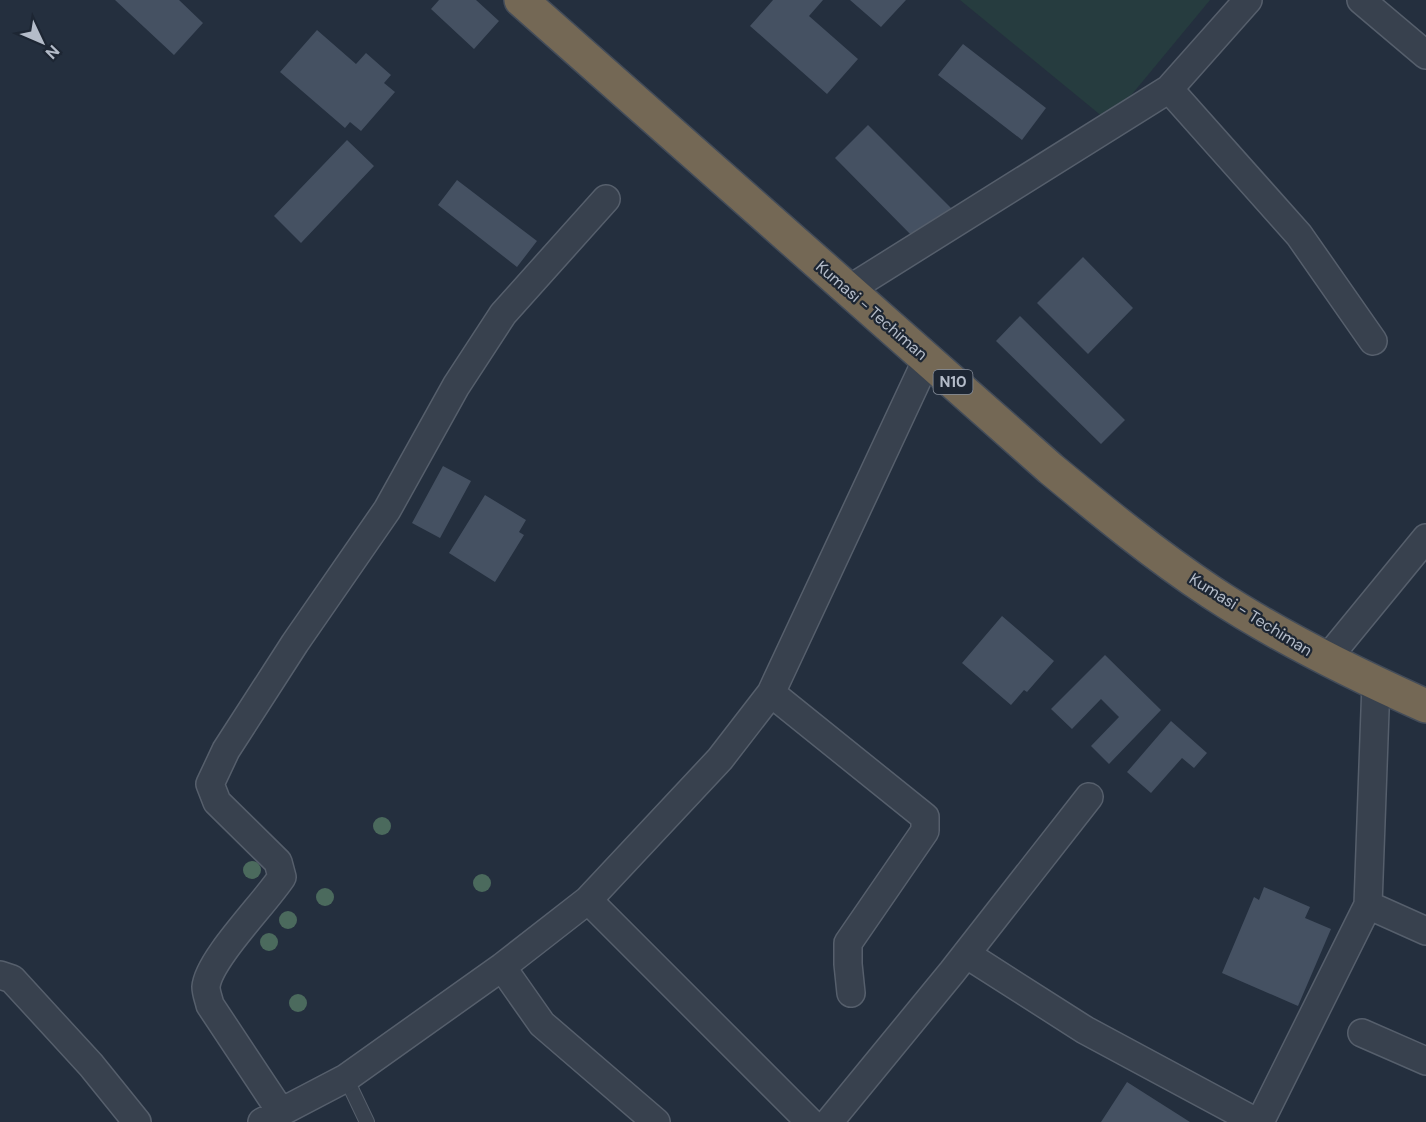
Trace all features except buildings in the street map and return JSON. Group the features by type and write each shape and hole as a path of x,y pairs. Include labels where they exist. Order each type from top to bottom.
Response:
{"highway":[{"name":"Kumasi - Techiman","path":"521,0 1051,469 1126,531 1211,592 1326,660 1426,706"}],"street":[{"path":"848,290 1169,88 1248,0"},
{"path":"1361,0 1426,55"},
{"path":"1169,88 1299,235 1373,341"},
{"path":"606,199 503,314 456,386 387,510 295,643 226,750 210,784 217,802 278,862 282,877 217,959 206,987 210,1005 272,1117 346,1078 502,967 588,900 720,759 771,693 927,359"},
{"path":"1326,660 1426,538"},
{"path":"966,954 1085,1030 1267,1119 1368,905 1376,683"},
{"path":"771,693 925,817 925,831 849,943 848,964 852,993"},
{"path":"829,1122 966,954 1089,797"},
{"path":"588,900 803,1120"},
{"path":"1368,905 1426,931"},
{"path":"502,967 542,1024 656,1122"},
{"path":"0,975 12,979 91,1065 137,1122"},
{"path":"1362,1033 1426,1061"}],"lane":[{"path":"346,1078 367,1122"}],"green space":[{"path":"960,0 1210,0 1109,122"}]}
